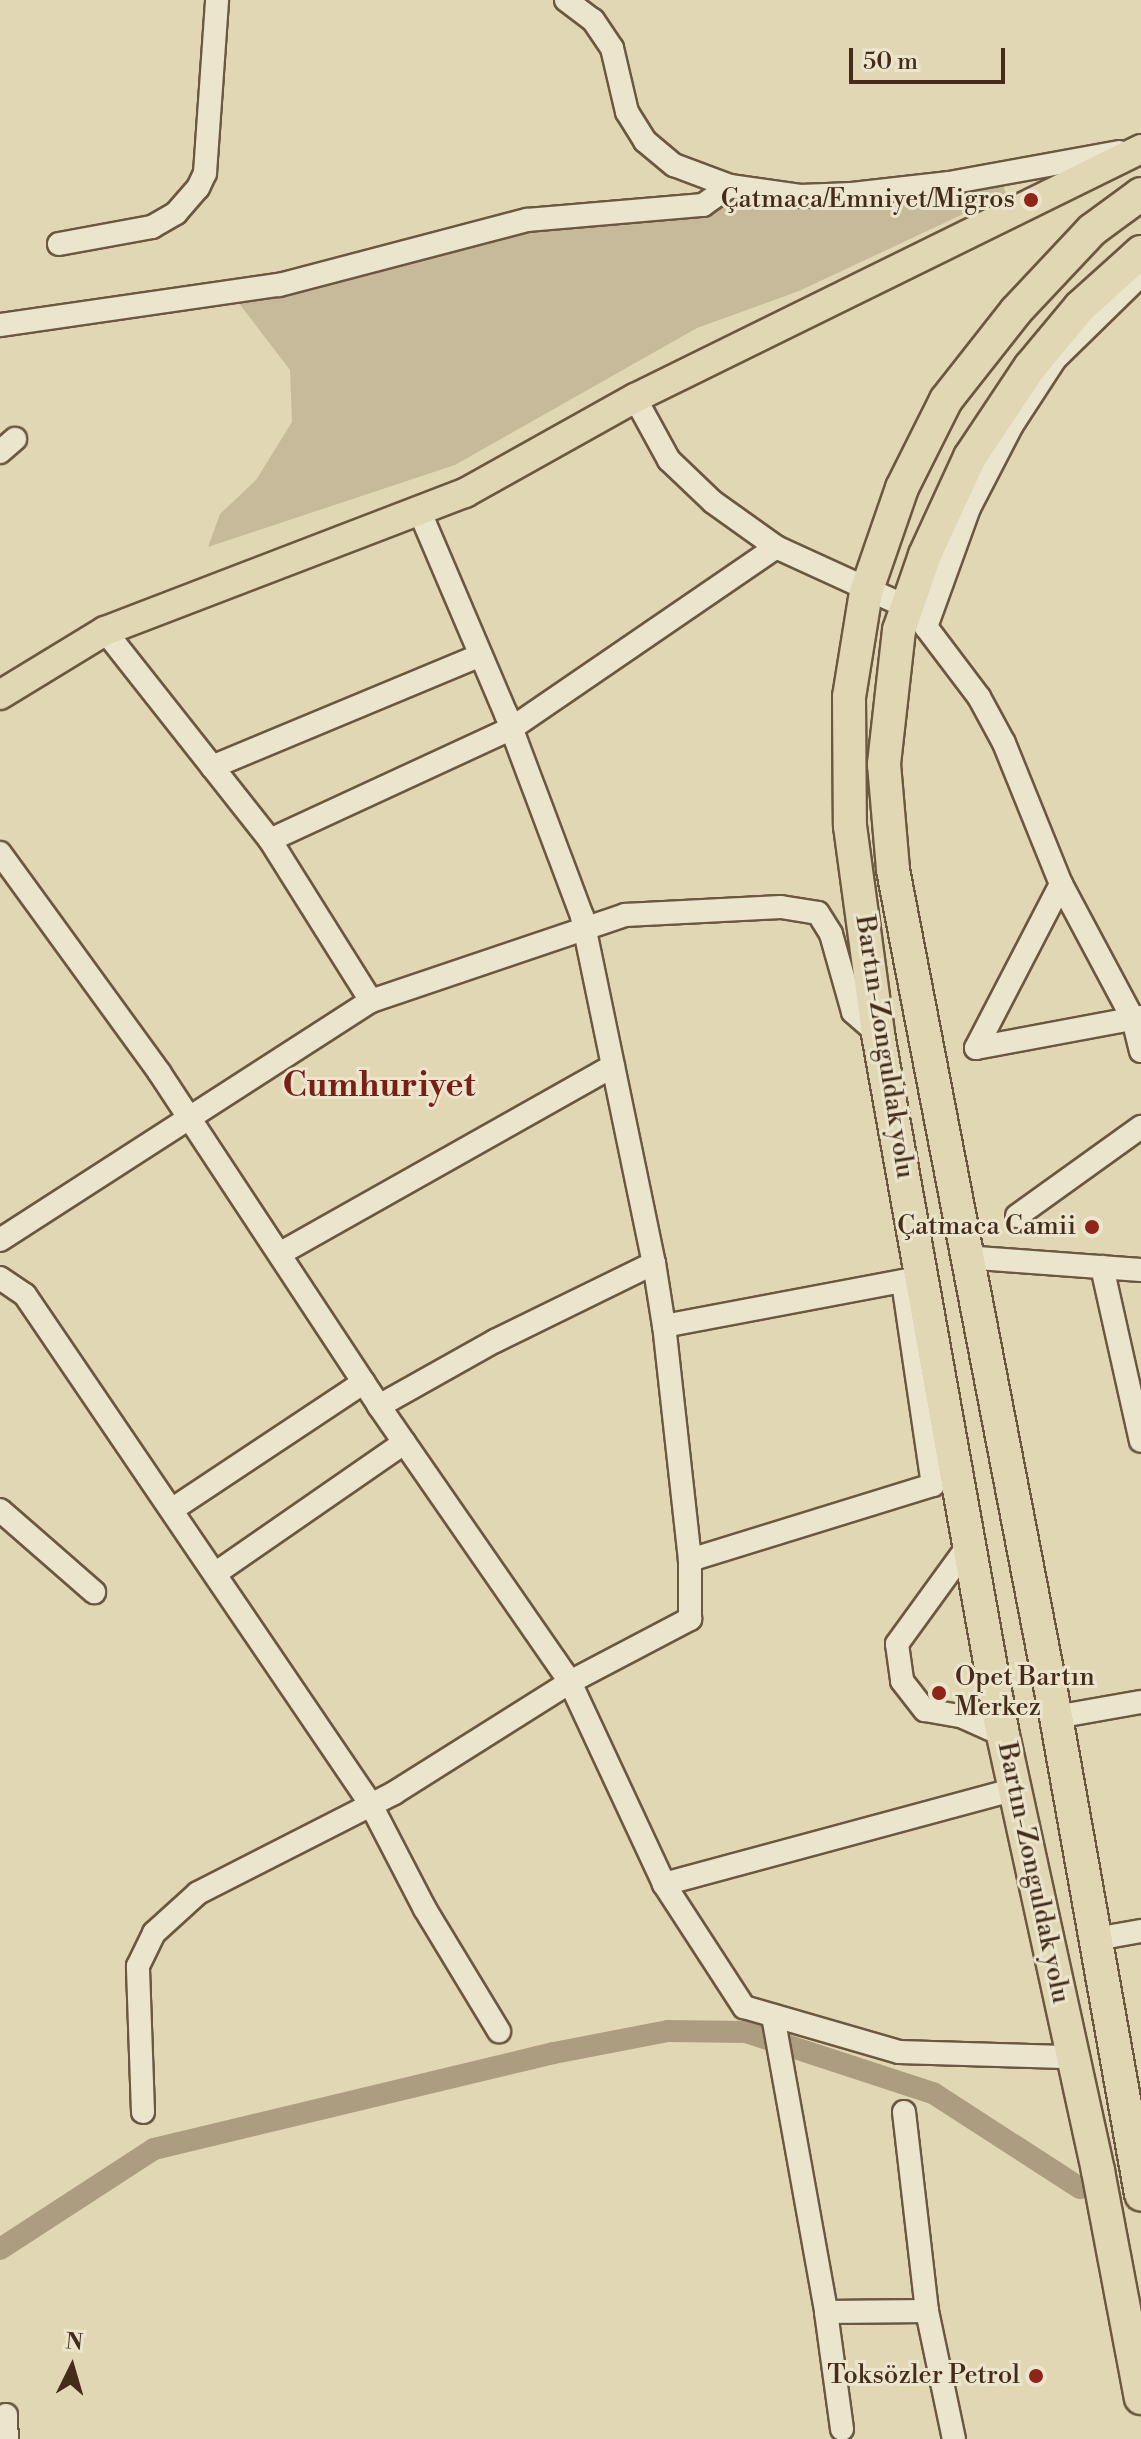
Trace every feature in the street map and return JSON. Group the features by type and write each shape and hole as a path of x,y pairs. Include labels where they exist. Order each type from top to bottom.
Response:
{"highway":[{"name":"Bartın-Zonguldak yolu","path":"1141,194 1092,230 1016,311 946,400 902,488 866,592 849,697 850,826 913,1280 972,1541 1003,1735 1098,2171 1141,2398"},
{"name":"Bartın-Zonguldak yolu","path":"1141,252 1080,307 998,413 970,457 907,607 890,686 884,764 893,870 964,1257 1056,1717 1141,2195"}],"main road":[{"path":"0,695 105,631 465,493 635,398 1141,148"}],"street":[{"path":"59,244 152,227 176,213 198,188 205,173 217,0"},
{"path":"566,0 593,20 612,48 627,112 645,141 674,165 730,186 800,196 852,194 949,183 1141,148"},
{"path":"0,325 279,285 527,220 703,205 730,186"},
{"path":"1141,275 1055,359 1012,425 969,508 926,627 979,697 1004,743 1061,884 1137,1018 1141,1051"},
{"path":"635,398 669,460 713,502 776,547 866,592 907,607"},
{"path":"143,2112 138,1966 154,1933 198,1893 394,1793 570,1682 690,1619 690,1560 664,1326 654,1263 584,925 512,728 419,510"},
{"path":"270,840 512,728 776,547"},
{"path":"105,631 270,840 371,1001"},
{"path":"212,767 481,655"},
{"path":"0,853 188,1116 379,1406 570,1682 664,1884 744,2007 899,2052 1072,2057"},
{"path":"1061,884 976,1048 1137,1018"},
{"path":"0,1240 188,1116 371,1001 584,925 625,915 781,907 818,913 831,934 853,1012 878,1034"},
{"path":"281,1253 613,1066"},
{"path":"1017,1216 1141,1127"},
{"path":"964,1257 1141,1270"},
{"path":"379,1406 495,1341 654,1263"},
{"path":"1102,1267 1141,1441"},
{"path":"0,1278 25,1295 370,1803 425,1909 499,2031"},
{"path":"664,1326 913,1280 933,1485 690,1560"},
{"path":"173,1509 364,1382"},
{"path":"216,1573 404,1443"},
{"path":"0,1510 94,1592"},
{"path":"972,1541 897,1644 902,1681 925,1710 963,1717 1003,1735"},
{"path":"1056,1717 1141,1702"},
{"path":"664,1884 1002,1793"},
{"path":"1096,1939 1141,1931"},
{"path":"773,2016 826,2312 842,2429"},
{"path":"904,2112 927,2311 954,2439"},
{"path":"826,2312 927,2311"},
{"path":"6,2415 7,2439"}],"shaded area":[{"path":"1003,185 1006,194 799,291 697,328 455,465 208,547 220,514 256,480 292,422 290,370 238,302 524,229 711,206"}],"waterway":[{"path":"0,2249 154,2149 554,2053 668,2031 746,2032 933,2093 1080,2188"}],"place":[{"name":"Çatmaca/Emniyet/Migros","path":"1031,200"},
{"name":"Çatmaca Camii","path":"1092,1227"},
{"name":"Opet Bartın Merkez","path":"939,1693"},
{"name":"Toksözler Petrol","path":"1036,2376"}],"district":[{"name":"Cumhuriyet","path":"379,1087"}]}
